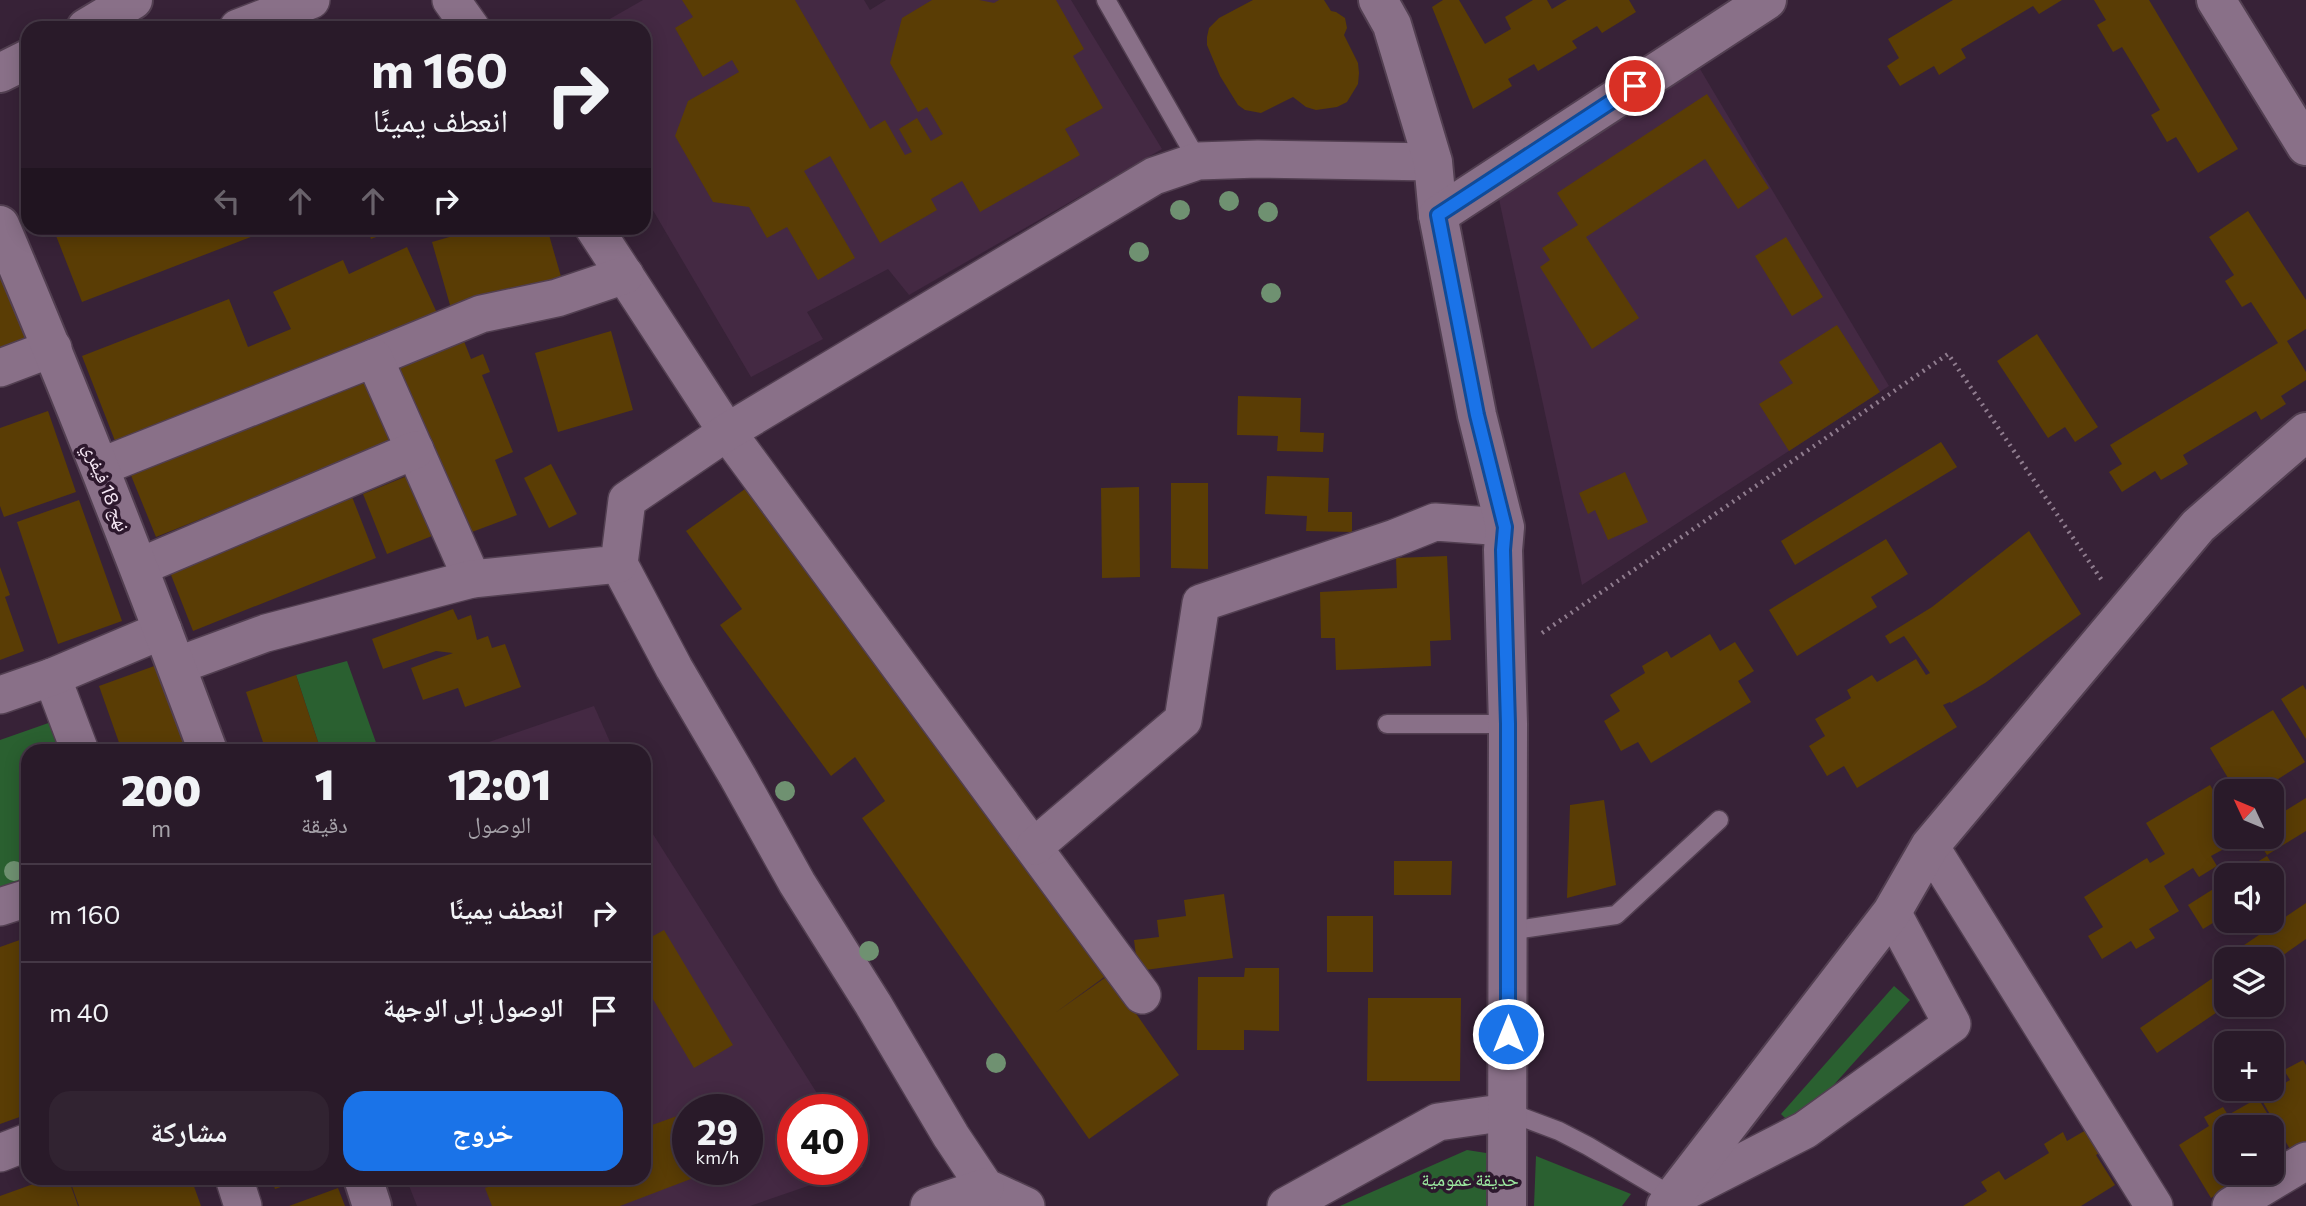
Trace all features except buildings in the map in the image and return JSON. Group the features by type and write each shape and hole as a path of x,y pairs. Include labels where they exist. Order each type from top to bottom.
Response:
{"street":[{"path":"99,21 133,0"},
{"path":"256,21 312,0"},
{"path":"451,0 466,21"},
{"path":"1378,0 1392,24 1433,162 1438,215 1477,415 1505,527 1503,550 1508,724 1509,931 1507,1206"},
{"path":"1438,215 1767,0"},
{"path":"2216,0 2306,146"},
{"path":"0,74 21,63"},
{"path":"1026,1206 985,1187 951,1136 797,883 674,668 618,564 627,500 727,432 1154,176 1198,161 1258,159 1433,162"},
{"name":"نهج 18 فيفري","path":"0,225 53,348 205,744"},
{"path":"599,235 727,432 1035,846 1142,995"},
{"path":"100,467 481,314 557,298 625,275"},
{"path":"0,368 53,348"},
{"path":"374,358 472,579"},
{"path":"1670,1201 1892,912 1930,846 2198,526 2306,432"},
{"path":"139,567 415,450"},
{"path":"1035,846 1183,720 1201,603 1435,522 1505,527"},
{"path":"176,666 266,633 472,579 618,564"},
{"path":"0,695 52,677 163,630"},
{"path":"52,677 77,744"},
{"path":"1930,846 2154,1206"},
{"path":"0,908 21,900"},
{"path":"1670,1201 1805,1130 1952,1024 1892,912"},
{"path":"1286,1206 1438,1122 1507,1112"},
{"path":"0,1153 21,1145"},
{"path":"2231,1206 2306,1161"},
{"path":"236,1185 243,1206"},
{"path":"365,1185 372,1206"},
{"path":"929,1206 985,1187"}],"lane":[{"path":"1106,0 1198,161"},
{"path":"1387,724 1508,724"},
{"path":"1509,931 1616,915 1718,820"},
{"path":"1507,1112 1559,1131 1588,1146 1670,1201"}],"path":[{"path":"1506,657 1948,354 2125,614"}],"shaded area":[{"path":"643,0 864,0 870,10 886,0 1071,0 1162,149 909,295 888,269 807,312 823,339 751,377 651,207 651,21 606,21"},
{"path":"1700,69 1889,386 1582,585 1497,190"},
{"path":"594,706 611,744 483,744"},
{"path":"651,831 818,1094 777,1094 777,1185 811,1185 750,1206 417,1206 409,1185 651,1185"}],"green space":[{"path":"347,661 377,744 319,744 296,675"},
{"path":"57,720 66,744 21,744 21,880 0,887 0,740"},
{"path":"1894,986 1910,1000 1795,1128 1781,1114"},
{"name":"حديقة عمومية","path":"1467,1150 1499,1155 1498,1206 1340,1206"},
{"path":"1536,1156 1631,1194 1622,1206 1534,1206"}],"route":[{"path":"1508,1034 1508,724 1503,550 1505,527 1477,415 1438,215 1635,86"}]}
